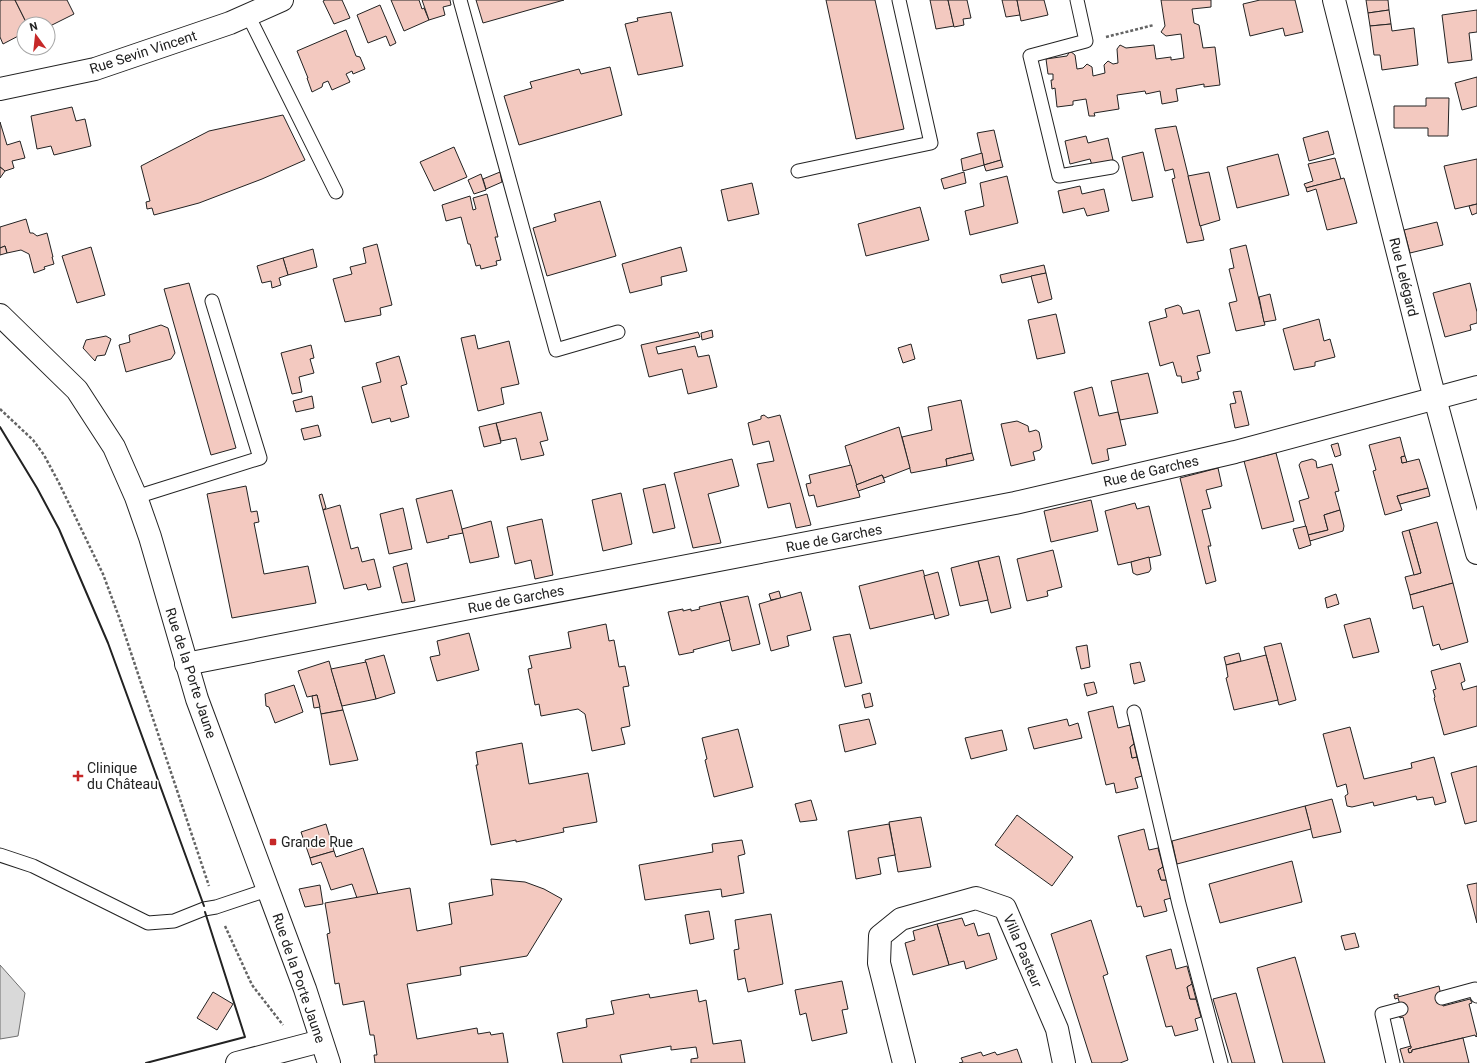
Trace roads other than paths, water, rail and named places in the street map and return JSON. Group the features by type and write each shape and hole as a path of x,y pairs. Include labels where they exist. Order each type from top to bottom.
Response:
{"street":[{"name":"Rue Sevin Vincent","path":"0,89 95,69 230,23 282,0"},
{"name":"Rue Lelégard","path":"1334,0 1435,399 1477,553"},
{"name":"Rue de la Porte Jaune","path":"0,316 77,390 114,447 136,497 150,537 197,699 267,890 305,988 329,1063"},
{"name":"Rue de Garches","path":"186,664 497,602 1015,503 1235,452 1477,387"},
{"name":"Villa Pasteur","path":"904,1063 879,963 880,936 901,919 976,898 1005,908 1056,1028 1064,1063"},
{"path":"237,1063 321,1041"}],"lane":[{"path":"460,0 556,350 618,332"},
{"path":"798,171 930,143 899,0"},
{"path":"1077,0 1086,41 1030,56 1059,176 1112,167"},
{"path":"248,15 336,192"},
{"path":"136,497 260,458 212,301"},
{"path":"1134,712 1179,904 1221,1063"},
{"path":"0,855 33,866 148,922 174,921 204,909 216,907 267,890"},
{"path":"1442,998 1475,989 1477,996"},
{"path":"1393,1063 1382,1014 1401,1009"}],"place":[{"name":"Clinique du Château","path":"78,776"},
{"name":"Grande Rue","path":"273,842"}]}
